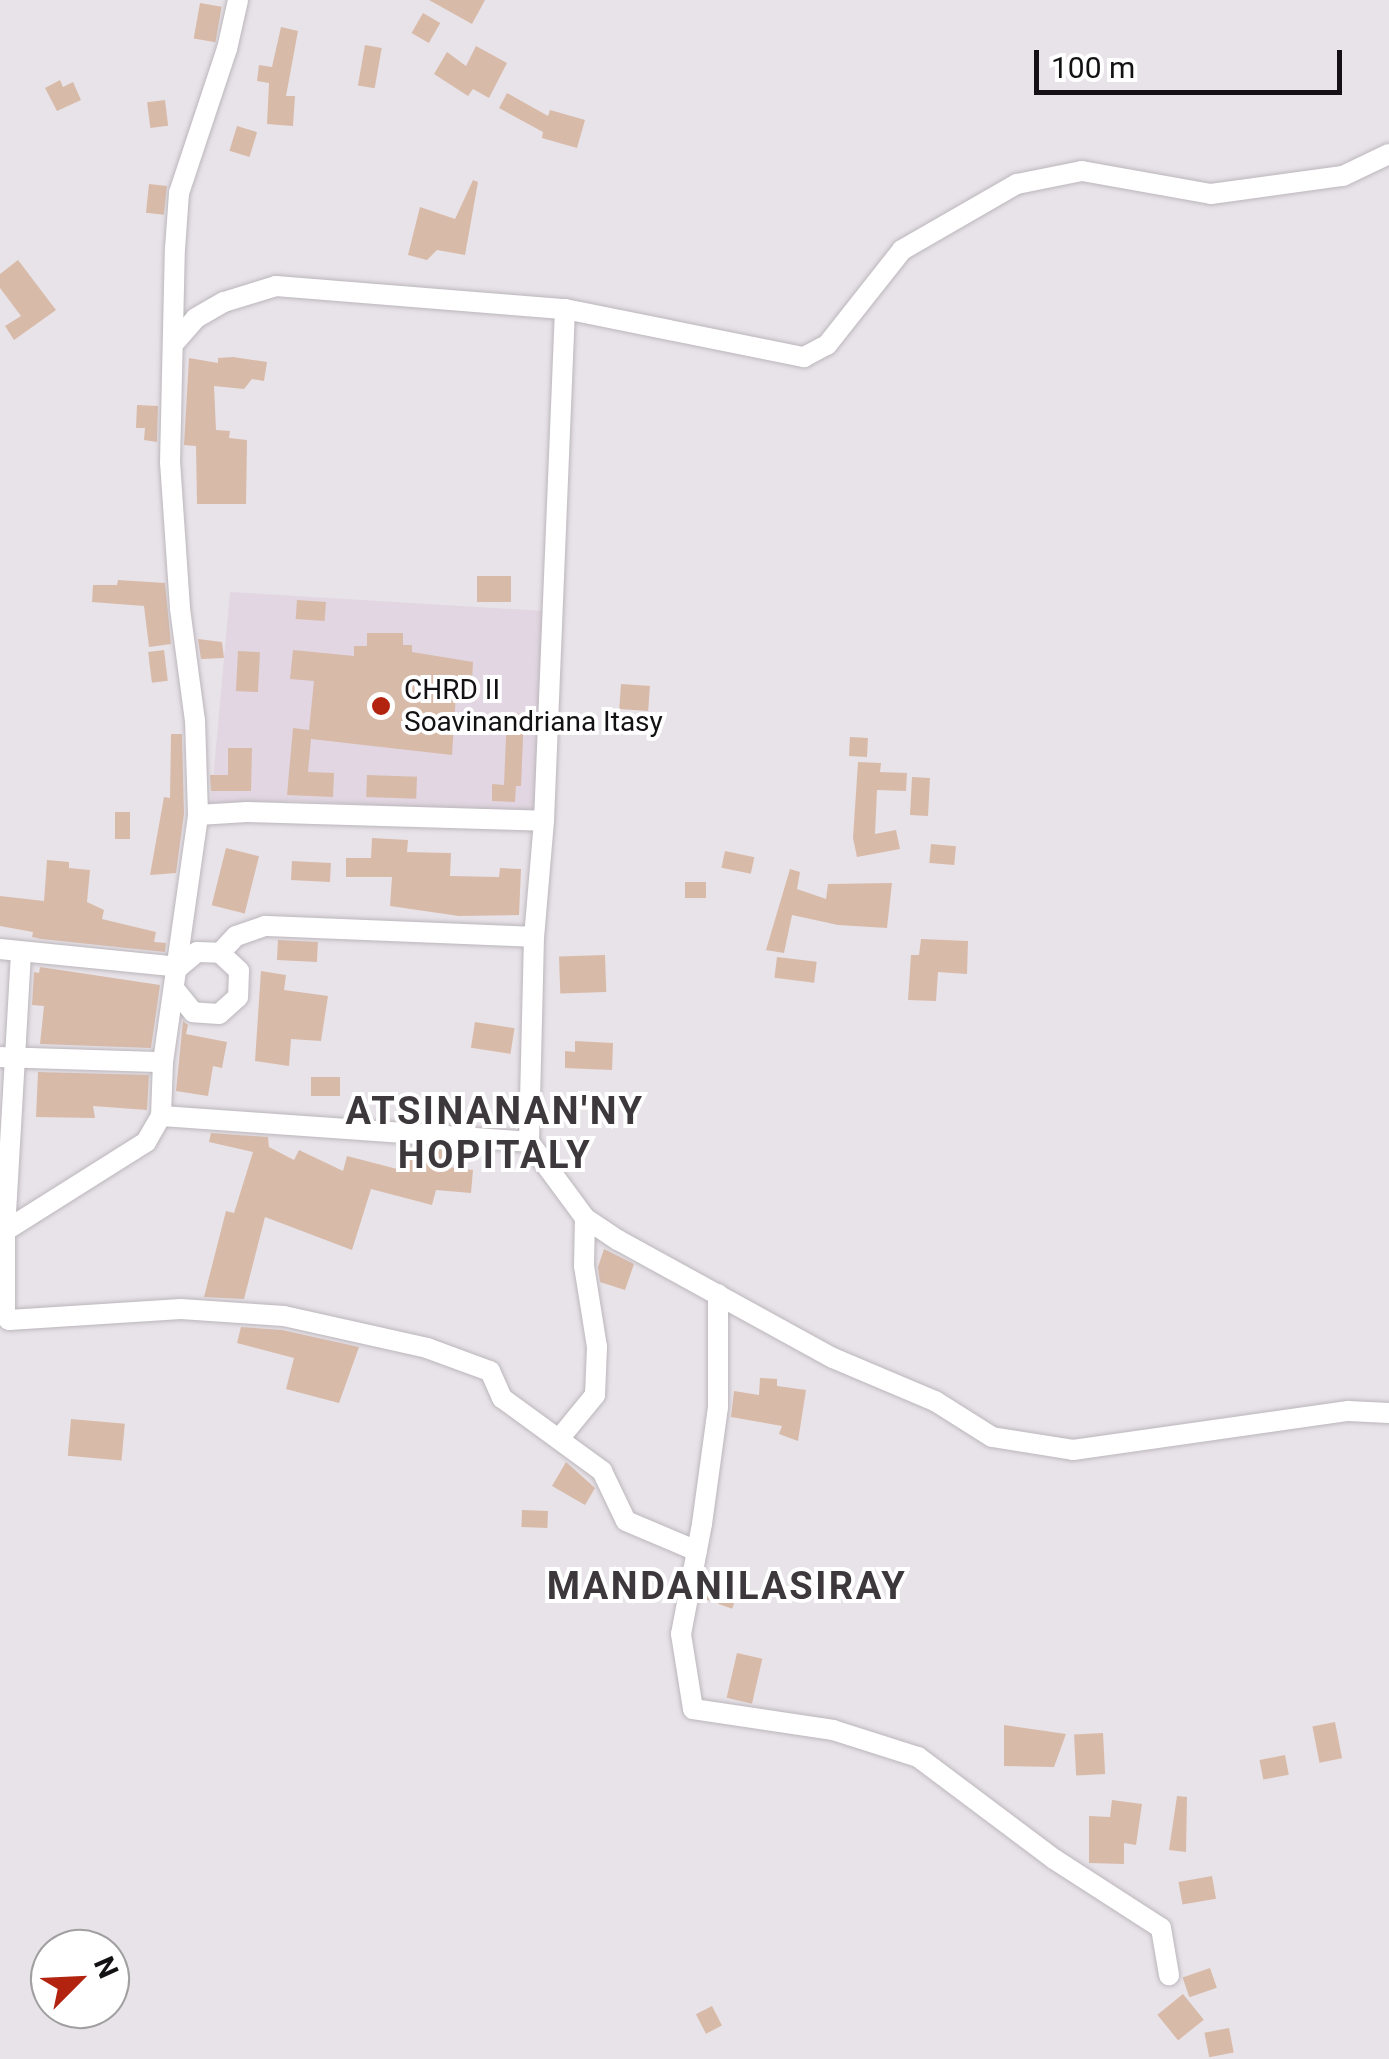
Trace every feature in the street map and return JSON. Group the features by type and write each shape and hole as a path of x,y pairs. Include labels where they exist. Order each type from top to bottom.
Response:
{"street":[{"path":"2,1232 146,1142 161,1116 163,1062 180,967 198,816 195,722 180,608 170,463 180,194 227,49 238,0"},
{"path":"176,340 196,318 224,302 276,286 566,309 804,356 827,344 902,250 1018,184 1082,171 1212,194 1342,176 1389,154"},
{"path":"566,309 544,821 534,938 529,1142 586,1218 833,1358 934,1401 992,1436 1074,1450 1348,1411 1389,1413"},
{"path":"198,816 247,812 544,821"},
{"path":"220,953 236,936 265,926 534,938"},
{"path":"176,992 193,1012 219,1014 238,997 239,971 220,953 197,952 180,967 10,951 2,1232 5,1313 9,1320 181,1309 284,1316 427,1348 490,1371 502,1398 602,1471 626,1521 697,1552"},
{"path":"6,1057 163,1062"},
{"path":"161,1116 529,1142"},
{"path":"559,1440 595,1395 597,1348 584,1266 586,1218"},
{"path":"718,1294 718,1407 681,1634 693,1709 833,1730 918,1758 992,1816 1161,1928 1168,1976"}],"shaded area":[{"name":"CHRD II Soavinandriana Itasy","path":"230,592 545,611 539,813 300,801 211,803"}],"building":[{"path":"429,0 485,0 472,24"},
{"path":"200,3 222,7 215,42 194,38"},
{"path":"423,13 440,23 429,43 412,33"},
{"path":"281,27 298,31 286,96 295,96 293,126 267,124 269,83 257,81 259,65 272,67"},
{"path":"365,45 382,48 375,88 358,85"},
{"path":"476,46 507,63 489,98 473,89 468,96 434,74 447,52 466,66"},
{"path":"60,80 63,87 73,82 81,100 57,111 45,88"},
{"path":"507,93 548,116 550,110 585,120 577,148 542,138 543,132 499,108"},
{"path":"165,100 168,126 150,128 147,102"},
{"path":"237,126 257,132 249,157 229,151"},
{"path":"473,180 478,182 465,255 437,250 427,260 408,255 420,207 455,219"},
{"path":"149,184 167,186 164,215 146,213"},
{"path":"18,260 56,310 14,340 5,326 21,316 0,288 0,274"},
{"path":"189,358 218,363 218,358 267,362 264,381 252,379 244,389 214,386 216,430 230,431 229,438 247,440 246,504 197,504 196,446 184,445"},
{"path":"137,405 158,406 157,442 144,440 145,428 136,428"},
{"path":"477,576 511,576 511,602 477,602"},
{"path":"118,580 165,583 171,644 149,647 144,606 92,602 93,585 117,585"},
{"path":"297,600 326,602 325,621 296,619"},
{"path":"367,633 403,633 403,645 412,645 412,652 473,662 472,681 457,679 452,755 311,739 308,772 334,773 333,797 287,795 293,728 309,730 314,681 290,679 293,650 354,656 354,646 367,646"},
{"path":"198,639 222,642 224,658 201,659"},
{"path":"164,650 168,681 152,683 148,652"},
{"path":"238,651 260,652 258,692 236,691"},
{"path":"621,684 650,686 648,711 619,709"},
{"path":"507,713 524,714 521,786 516,786 515,802 492,801 492,784 504,785"},
{"path":"171,734 182,734 184,814 176,873 150,875 164,797 170,798"},
{"path":"850,737 868,738 867,757 849,756"},
{"path":"228,748 252,748 251,791 211,791 210,775 228,775"},
{"path":"858,762 881,763 880,772 907,773 906,791 877,790 875,834 896,830 900,849 857,857 853,838"},
{"path":"367,775 417,777 416,799 366,797"},
{"path":"912,777 930,778 928,816 910,815"},
{"path":"115,812 130,812 130,839 115,839"},
{"path":"372,838 408,840 407,852 451,853 450,876 499,877 500,868 521,869 519,915 459,916 390,906 392,877 346,877 346,858 371,858"},
{"path":"931,844 956,846 954,865 929,863"},
{"path":"226,848 259,856 245,913 212,905"},
{"path":"725,851 754,857 751,874 721,868"},
{"path":"47,860 69,862 69,868 90,870 87,902 104,910 102,919 156,932 154,942 166,943 165,952 41,939 32,937 33,932 0,926 0,896 44,901"},
{"path":"292,861 331,863 330,882 291,880"},
{"path":"790,869 800,872 797,889 826,899 828,884 892,883 887,928 838,925 792,915 784,953 766,950"},
{"path":"685,882 706,882 706,898 685,898"},
{"path":"921,939 968,941 967,974 938,972 936,1001 908,1000 911,955 919,955"},
{"path":"278,940 318,942 317,962 277,960"},
{"path":"605,955 606,992 560,994 559,957"},
{"path":"777,957 817,962 814,983 774,978"},
{"path":"40,967 160,985 151,1048 40,1044 44,1006 32,1005 34,972 39,973"},
{"path":"261,971 286,975 284,990 328,996 321,1041 291,1039 289,1066 255,1061"},
{"path":"183,1021 188,1025 186,1034 227,1042 222,1068 213,1066 208,1096 176,1091"},
{"path":"475,1022 515,1028 510,1054 471,1048"},
{"path":"575,1041 613,1043 612,1070 565,1068 565,1051 575,1052"},
{"path":"38,1072 149,1075 147,1110 93,1106 95,1118 36,1117"},
{"path":"311,1077 340,1077 340,1096 311,1096"},
{"path":"211,1133 268,1137 269,1147 294,1160 299,1150 343,1171 347,1156 401,1170 407,1147 452,1150 448,1167 473,1170 471,1193 436,1190 432,1205 371,1189 352,1250 265,1217 244,1299 204,1297 226,1211 234,1213 253,1152 209,1142"},
{"path":"604,1249 634,1264 625,1290 600,1282 598,1267"},
{"path":"241,1327 282,1330 359,1347 339,1403 286,1389 294,1358 237,1343"},
{"path":"760,1378 777,1379 777,1386 806,1390 798,1441 779,1434 782,1426 731,1417 734,1391 759,1395"},
{"path":"71,1419 125,1424 122,1461 68,1456"},
{"path":"566,1462 595,1488 585,1505 552,1486"},
{"path":"522,1510 548,1511 547,1528 521,1527"},
{"path":"711,1582 738,1592 732,1609 705,1599"},
{"path":"737,1653 762,1659 752,1704 727,1698"},
{"path":"1335,1722 1342,1758 1319,1763 1312,1726"},
{"path":"1004,1725 1066,1734 1054,1767 1004,1766"},
{"path":"1103,1733 1105,1774 1076,1775 1074,1735"},
{"path":"1285,1755 1289,1775 1263,1780 1259,1760"},
{"path":"1177,1796 1187,1797 1186,1852 1169,1850"},
{"path":"1112,1800 1142,1804 1136,1845 1124,1843 1124,1864 1089,1863 1089,1816 1110,1817"},
{"path":"1212,1876 1216,1899 1183,1905 1179,1882"},
{"path":"1210,1968 1217,1988 1189,1997 1183,1977"},
{"path":"1183,1994 1204,2020 1178,2040 1157,2015"},
{"path":"712,2006 722,2026 706,2034 696,2014"},
{"path":"1229,2028 1234,2053 1209,2057 1204,2033"}],"place":[{"name":"CHRD II Soavinandriana Itasy","path":"381,706"}],"district":[{"name":"ATSINANAN'NY HOPITALY","path":"495,1134"},
{"name":"MANDANILASIRAY","path":"727,1587"}]}
